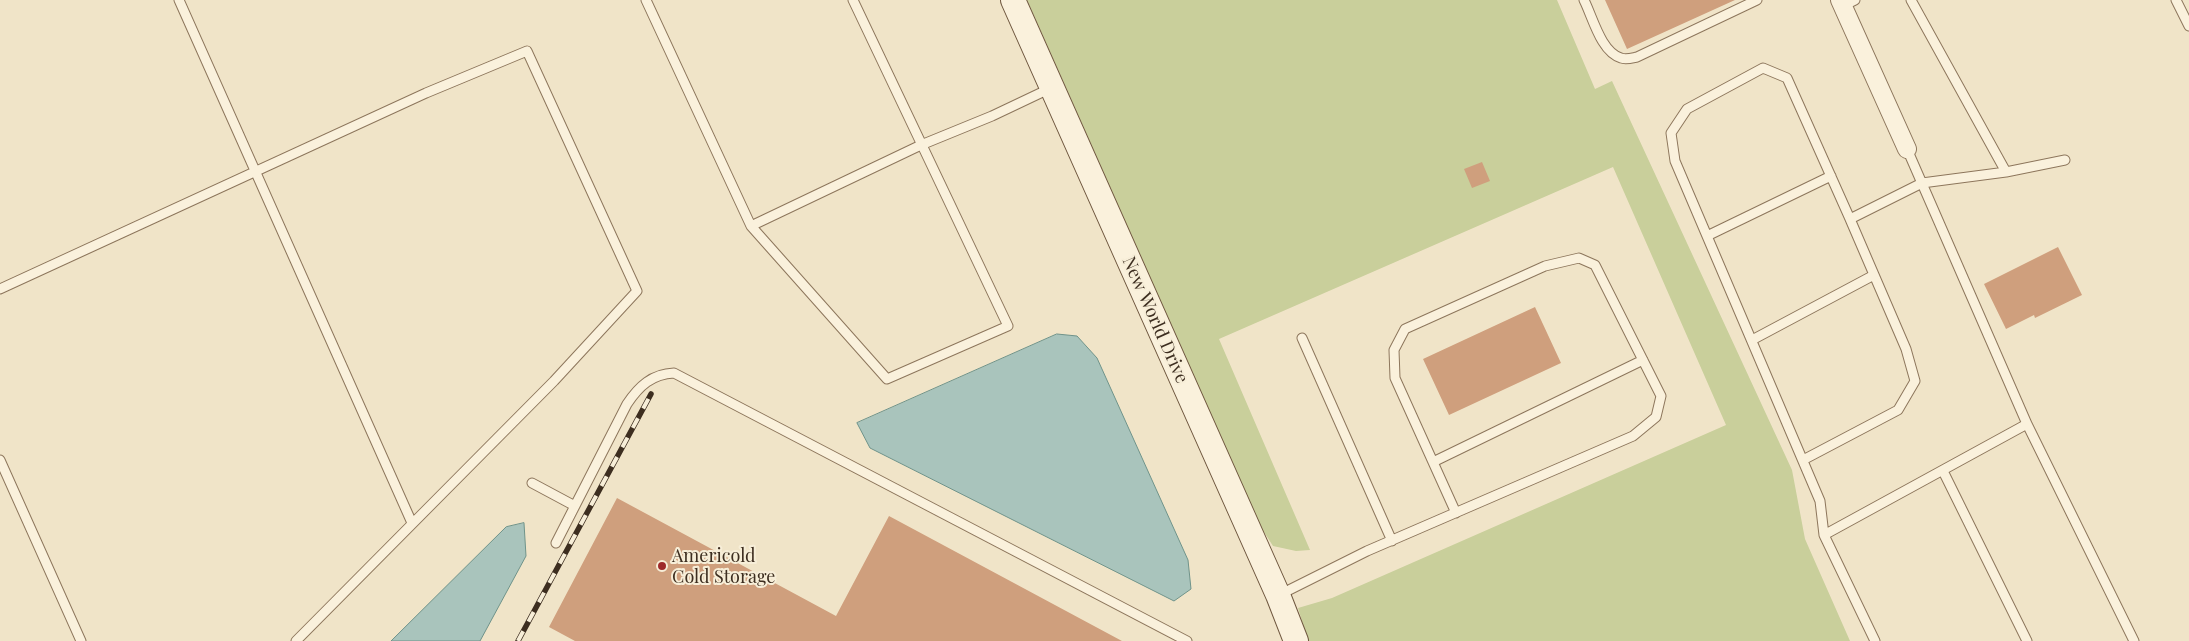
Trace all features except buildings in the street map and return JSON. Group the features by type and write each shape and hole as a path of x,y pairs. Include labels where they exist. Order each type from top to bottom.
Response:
{"street":[{"name":"New World Drive","path":"1013,0 1278,595 1296,641"},
{"path":"1846,2 1907,149"}],"lane":[{"path":"179,0 412,523"},
{"path":"646,0 751,226 886,379 1008,326 853,0"},
{"path":"1584,0 1603,41 1612,54 1624,59 1637,57 1757,0"},
{"path":"1911,0 2006,172"},
{"path":"2176,0 2189,26"},
{"path":"0,289 426,93 527,51 636,291 554,381 296,641"},
{"path":"1803,460 1898,410 1915,381 1906,350 1787,78 1763,68 1687,109 1671,133 1675,161 1820,501 1824,535 1876,641"},
{"path":"751,226 921,145 992,116 1052,88"},
{"path":"1907,149 2027,424 2134,641"},
{"path":"1850,219 1922,183 2006,172 2065,160"},
{"path":"1708,236 1831,176"},
{"path":"1278,595 1392,541 1634,436 1656,417 1661,396 1595,265 1579,258 1545,266 1404,329 1394,350 1396,378 1456,513"},
{"path":"1752,340 1874,275"},
{"path":"1302,338 1392,541"},
{"path":"1433,462 1643,360"},
{"path":"556,543 627,404 637,389 662,374 674,373 1187,641"},
{"path":"1824,535 2027,424"},
{"path":"0,460 80,641"},
{"path":"1943,471 2027,641"},
{"path":"532,483 575,506"}],"green space":[{"path":"1027,0 1557,0 1595,89 1612,81 1792,470 1805,539 1850,641 1308,641 1298,608 1332,598 1726,425 1613,167 1219,339 1310,550 1296,551 1273,546 1262,529"}],"water":[{"path":"1057,334 1077,336 1097,358 1188,560 1191,589 1174,601 870,448 857,423"},
{"path":"524,523 526,556 480,641 391,641 506,527"}],"railway":[{"path":"518,641 651,394"}],"place":[{"name":"Americold Cold Storage","path":"662,566"}]}
